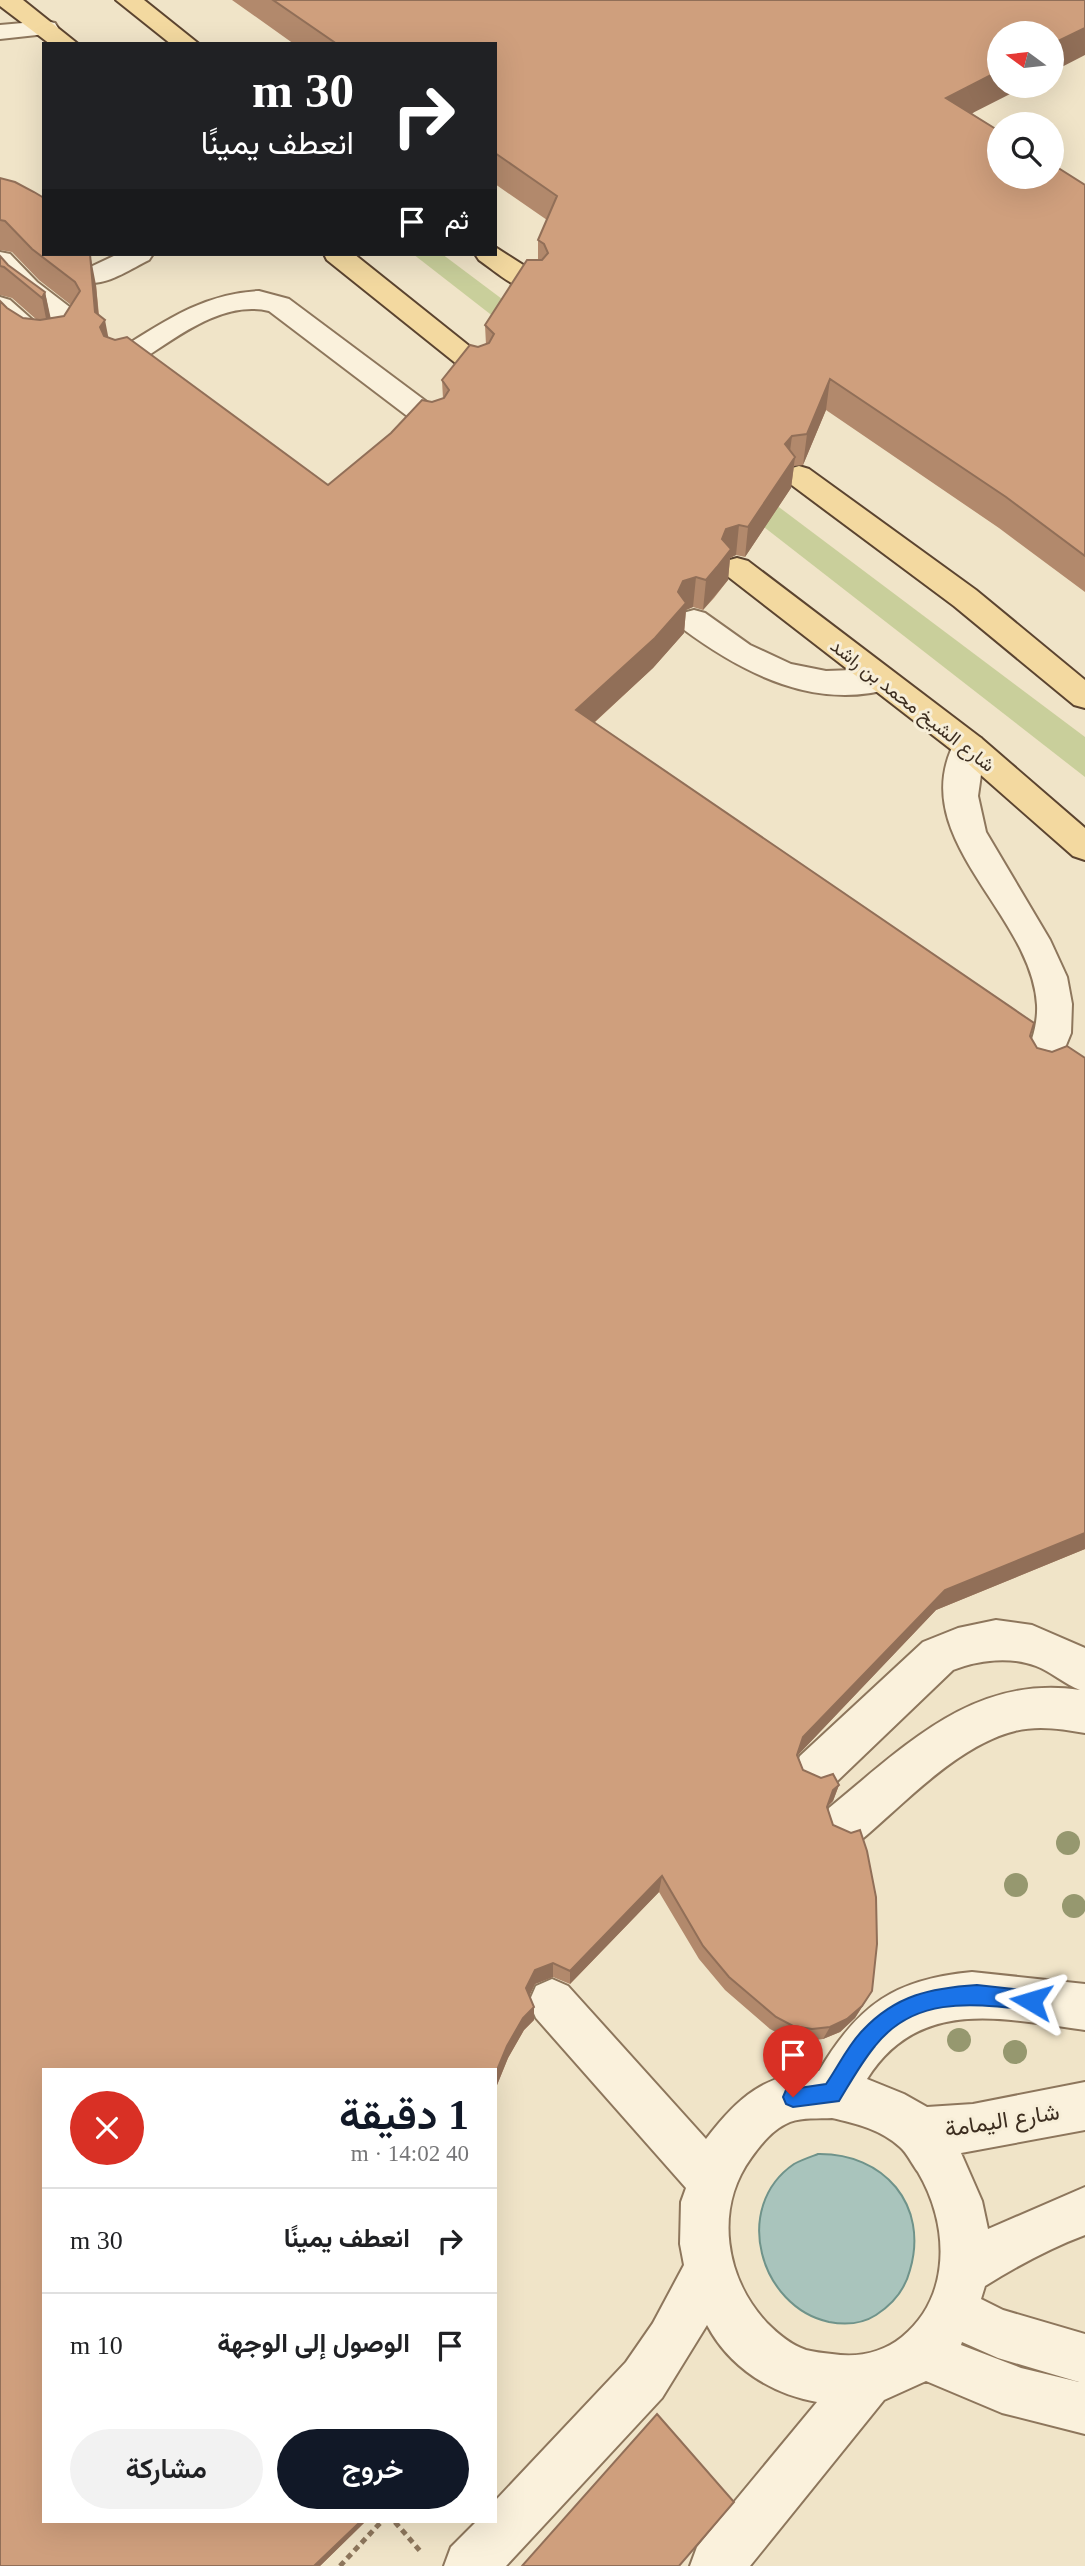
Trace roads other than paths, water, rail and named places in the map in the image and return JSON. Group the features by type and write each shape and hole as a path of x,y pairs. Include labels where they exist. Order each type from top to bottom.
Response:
{"main road":[{"path":"7,0 64,42"},
{"path":"128,0 184,42"},
{"path":"339,256 478,367"},
{"path":"492,256 532,283"},
{"path":"799,476 965,598 1085,697"},
{"name":"شارع الشيخ محمد بن راشد","path":"737,568 969,746 1085,848"}],"street":[{"path":"0,32 46,28"},
{"path":"94,276 135,256"},
{"path":"0,260 27,288 70,321 60,340 41,342 27,333 0,306"},
{"path":"122,360 214,306 234,299 258,298 279,305 433,421"},
{"path":"694,621 735,652 780,673 831,683 882,680"},
{"path":"969,746 960,777 962,810 974,843 994,875 1059,944 1071,962 1078,981 1080,1000 1077,1018 1058,1049 1042,1062"},
{"path":"816,1771 939,1656 963,1645 989,1640 1017,1640 1044,1648 1085,1672"},
{"path":"845,1824 949,1741 981,1721 1017,1710 1057,1707 1085,1712"},
{"path":"832,2094 869,2037 900,2012 937,1997 977,1994 1085,2007"},
{"path":"552,2002 710,2179"},
{"path":"832,2094 878,2105 918,2132 948,2172 964,2220 959,2291 940,2334 923,2353 897,2370 867,2381 817,2381 769,2358 730,2320 707,2270 702,2224 710,2179 729,2143 757,2115 793,2097 832,2094"},
{"name":"شارع اليمامة","path":"918,2132 986,2126 1085,2106"},
{"path":"959,2291 1006,2244 1047,2224 1085,2211"},
{"path":"497,2516 644,2380 680,2327 707,2270"},
{"path":"959,2291 998,2333 1085,2359"},
{"path":"923,2353 975,2379 1018,2395 1085,2409"},
{"path":"716,2566 867,2381"},
{"path":"447,2562 489,2523"}],"water":[{"path":"818,2154 842,2156 881,2173 896,2187 907,2204 913,2224 914,2246 905,2284 888,2306 871,2318 859,2322 829,2322 805,2313 786,2297 771,2277 762,2254 759,2229 763,2205 775,2183 794,2164"}]}
